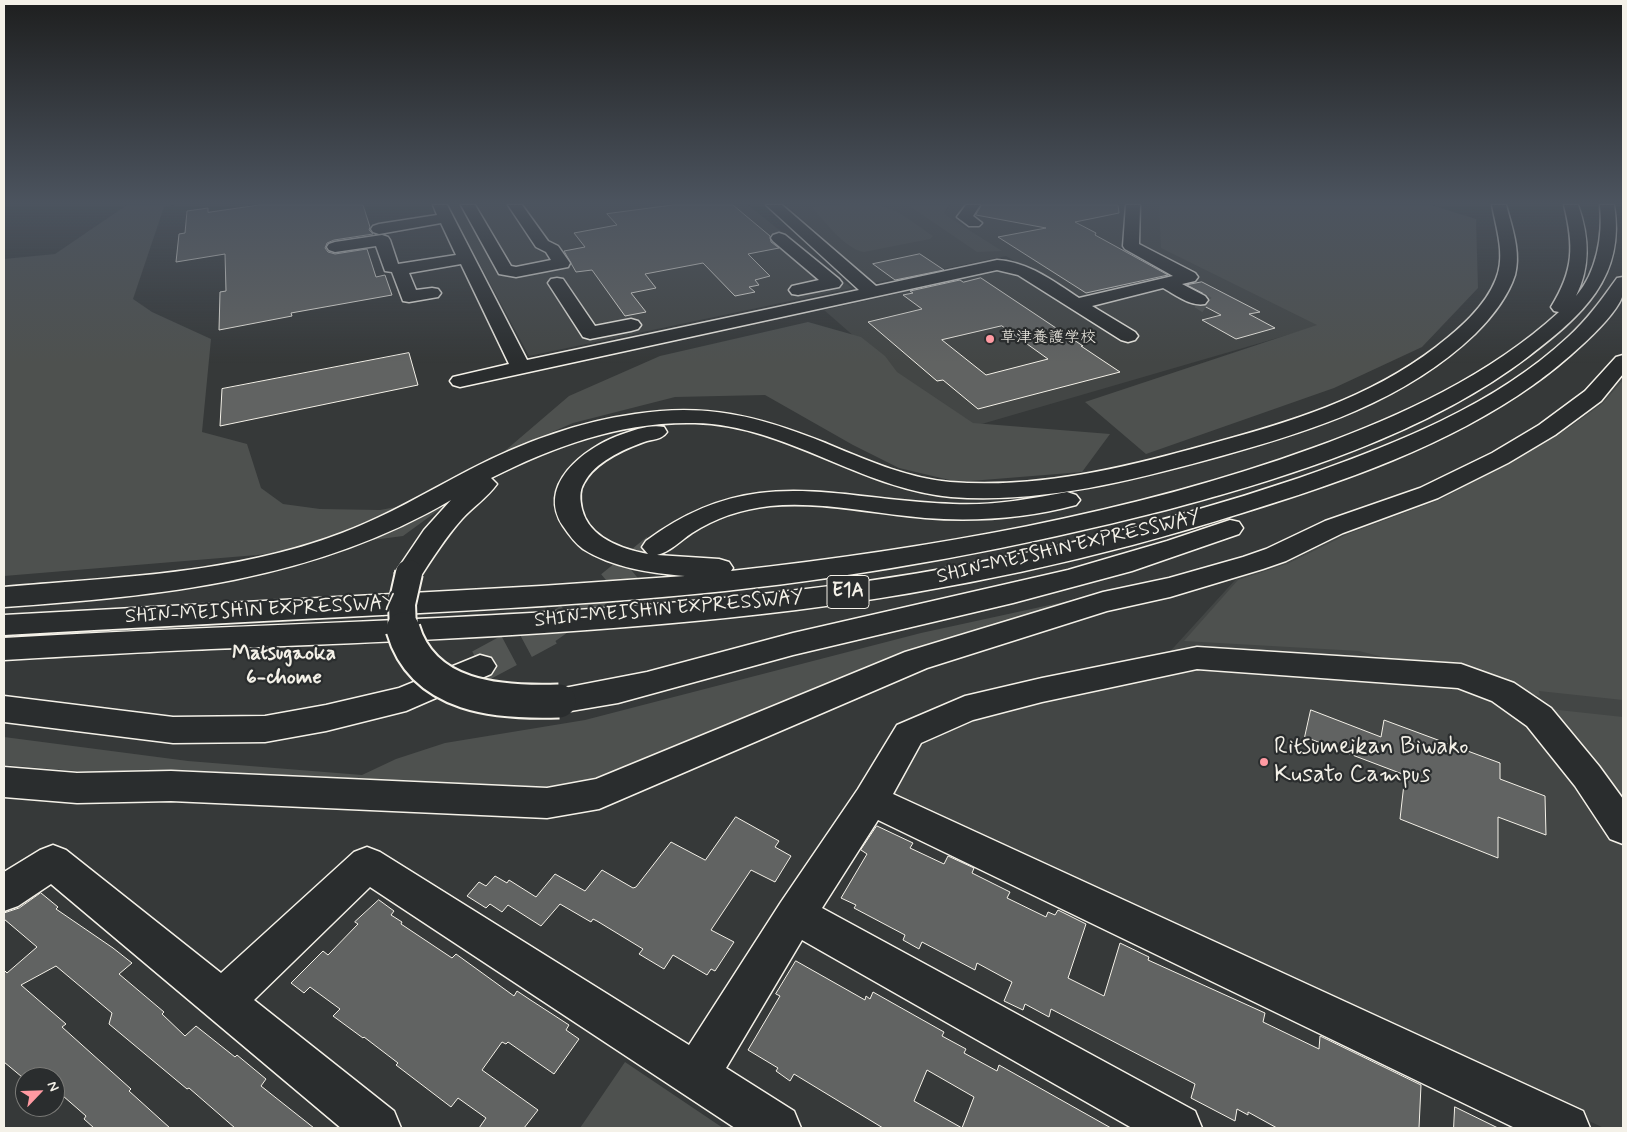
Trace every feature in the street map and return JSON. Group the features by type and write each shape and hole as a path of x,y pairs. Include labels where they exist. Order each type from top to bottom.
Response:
{"main road":[{"path":"387,258 390,267 399,269 467,258 521,368"},
{"path":"498,258 505,270 516,272 562,263 560,258"},
{"path":"804,258 833,282 786,292 807,306"},
{"path":"833,258 872,292"},
{"path":"1076,304 1189,277 1153,258"},
{"path":"4,597 181,581 228,574 280,562 367,533 422,507 488,470 560,440 628,422 664,417 698,416 728,419 756,426 878,473 915,483 949,489 985,490 1051,484 1181,460 1280,432 1334,413 1382,391 1432,360 1477,320 1497,296 1507,274 1507,258"},
{"path":"655,547 709,513 735,504 760,500 815,498 953,512 985,512 1065,500 1159,480 1267,450 1373,412 1441,374 1484,337 1505,315 1520,290 1526,264 1526,258"},
{"path":"1525,349 1552,318 1568,294 1575,280 1579,258"},
{"path":"1525,349 1547,334 1574,310 1595,282 1603,266 1604,258"},
{"path":"460,381 997,265 1010,266 1024,271 1128,336"},
{"path":"399,269 409,297 432,293"},
{"name":"SHIN-MEISHIN EXPRESSWAY","path":"4,649 529,623 796,600 889,587 1030,561 1117,542 1295,488 1408,445 1493,402 1554,360 1603,312 1622,280"},
{"path":"557,283 590,333 647,321"},
{"path":"1166,283 1207,305"},
{"name":"SHIN-MEISHIN EXPRESSWAY","path":"4,625 582,594 763,578 910,556 1133,510 1252,479 1340,447 1429,408 1464,390 1507,363 1525,349"},
{"path":"4,782 77,788 171,786 547,803 590,796 616,788 916,660 1103,602 1170,587 1253,563 1276,555 1334,527 1429,493 1500,458 1547,430 1593,396 1623,362"},
{"path":"910,556 761,567 686,567 652,562 617,554 593,543 577,529 568,511 567,494 575,476 588,462 604,450 652,433 676,429 703,429 732,433 759,440 849,478 896,493 924,499 986,505 1065,500"},
{"path":"560,440 491,479 466,499 426,545 410,573 404,591 401,614 404,635 414,656 431,673 457,689 486,698 521,702 559,701 594,697 648,685 792,644 987,600 1128,562 1213,534 1317,493 1408,445"},
{"path":"696,1075 795,915 871,800 909,734 965,709 1042,690 1197,658 1461,676 1489,686 1522,704 1549,727 1587,776 1623,828"},
{"path":"4,709 173,730 265,729 326,718 406,698 480,666"},
{"path":"871,800 1566,1128"},
{"path":"4,893 53,862 377,1128"},
{"path":"222,1001 368,864 777,1128"},
{"path":"795,915 1178,1128"}],"shaded area":[{"path":"147,258 133,299 152,312 211,339 202,432 247,444 261,488 283,504 320,509 380,510 451,497 569,396 660,356 808,322 861,337 885,356 897,372 973,423 1110,434 1082,472 958,482 899,468 853,445 765,395 675,397 573,423 536,439 403,536 257,555 4,576 4,259"},
{"path":"476,258 814,258 852,288 529,356"},
{"path":"846,258 997,258 874,283"},
{"path":"1009,258 1242,258 1329,323 961,430 824,310 1010,269 1078,299"},
{"path":"1181,258 1477,258 1478,288 1422,347 1334,388 1146,454 1085,402 1317,325"},
{"name":"Ritsumeikan Biwako Kusato Campus","path":"1623,377 1623,1128 1604,1128 897,799 892,786 919,738 975,718 1145,679 1236,579 1285,562 1346,533 1441,498 1568,426 1600,403"},
{"path":"1623,380 1623,700 1539,691 1540,696 1523,693 1452,664 1387,658 1359,651 1184,641 1238,580 1287,564 1348,534 1442,499 1570,427 1602,404"},
{"path":"1091,596 900,653 656,761 587,784 537,788 318,783 87,772 4,765 4,737 188,761 362,775 396,759 445,743 585,720 921,633"},
{"path":"1549,709 1623,717 1623,804"},
{"path":"625,1062 723,1128 580,1128"}],"building":[{"path":"176,258 202,258 176,262"},
{"path":"225,258 370,258 376,277 385,275 392,295 291,313 292,316 219,330 220,292 226,291"},
{"path":"568,258 752,258 770,276 755,280 759,285 749,287 755,292 735,296 703,263 645,274 656,288 631,293 646,312 625,316 592,270 576,272"},
{"path":"902,258 926,258 944,270 895,280 873,264"},
{"path":"1031,258 1137,258 1168,275 1086,293"},
{"path":"981,278 1120,372 978,409 943,380 937,381 868,322 922,309 903,295 913,293 910,291 960,280 963,282","holes":["1002,326 1048,359 986,375 942,340"]},
{"path":"1202,282 1260,312 1249,314 1275,328 1236,339 1202,320 1221,315 1204,306 1210,300 1206,295 1187,285"},
{"path":"409,353 418,385 220,426 222,389"},
{"path":"1311,710 1381,737 1384,720 1500,763 1500,779 1545,796 1546,835 1498,817 1498,858 1400,819 1405,775 1305,737"},
{"path":"736,817 779,841 775,847 791,856 775,882 751,870 711,930 734,942 715,971 711,969 707,975 673,955 664,969 639,954 643,949 597,921 593,919 591,922 560,904 541,926 508,905 502,912 490,904 486,908 467,896 479,882 486,886 495,876 507,883 509,880 536,897 555,874 585,891 602,870 633,888 636,887 671,842 705,860"},
{"path":"877,826 913,843 910,848 944,864 948,856 974,868 972,873 1010,892 1007,898 1046,917 1048,912 1055,915 1058,910 1086,924 1068,978 1104,996 1120,943 1149,957 1148,960 1265,1013 1263,1022 1319,1049 1320,1036 1421,1085 1419,1128 1277,1128 1248,1112 1248,1115 1237,1109 1235,1121 1191,1098 1195,1084 1051,1009 1049,1017 1025,1004 1023,1010 1004,1001 1012,982 977,963 975,970 922,942 919,949 903,940 905,935 854,908 856,905 841,898 867,854 861,850"},
{"path":"41,893 58,907 56,909 132,963 119,974 164,1012 162,1014 185,1036 196,1026 235,1057 237,1055 266,1079 261,1086 314,1128 235,1128 189,1088 187,1089 109,1024 112,1013 56,966 21,985 66,1024 62,1027 131,1089 129,1091 170,1128 94,1128 84,1119 86,1116 65,1098 65,1067 15,1067 15,1071 4,1062 4,970 7,973 37,947 4,919 4,913 19,908"},
{"path":"379,900 394,911 391,915 402,922 401,924 452,958 456,954 514,996 517,991 569,1025 566,1030 579,1039 554,1074 508,1042 506,1044 502,1042 482,1070 538,1110 524,1128 479,1128 486,1118 458,1098 451,1107 396,1065 398,1063 333,1016 340,1009 310,987 304,993 291,983 323,951 328,955 358,924 355,922"},
{"path":"796,961 865,1000 866,996 870,999 873,992 944,1032 942,1036 966,1049 964,1053 997,1071 999,1065 1111,1128 962,1128 883,1128 794,1074 790,1081 776,1071 778,1068 748,1050 780,996 776,994","holes":["927,1070 974,1097 962,1128 914,1101"]},
{"path":"1455,1107 1498,1128 1454,1128"}],"tunnel":[{"path":"1199,300 1207,305"},
{"path":"547,631 583,606 655,547"},
{"path":"480,666 549,629"}],"place":[{"name":"草津養護学校","path":"990,339"},
{"name":"Ritsumeikan Biwako Kusato Campus","path":"1264,762"}],"district":[{"name":"Matsugaoka 6-chome","path":"284,667"}]}
